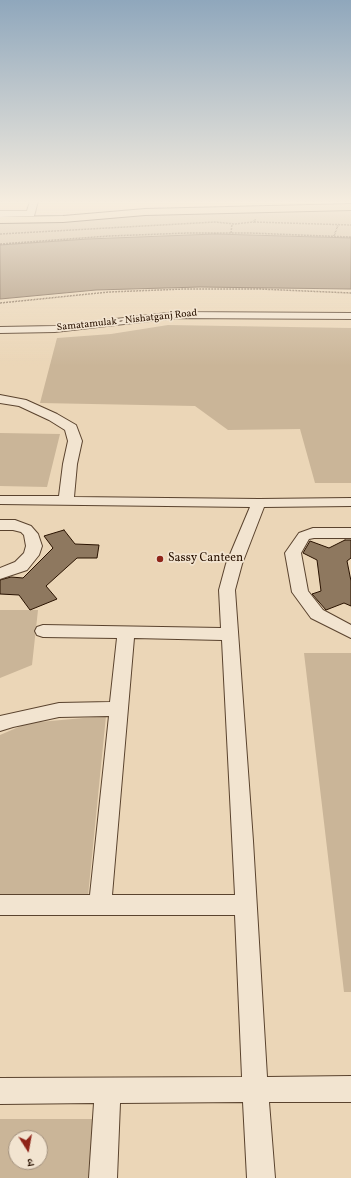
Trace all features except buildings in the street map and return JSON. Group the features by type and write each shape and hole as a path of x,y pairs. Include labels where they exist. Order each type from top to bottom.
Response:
{"street":[{"name":"Samatamulak - Nishatganj Road","path":"0,330 55,329 176,315 351,316"},
{"name":"Samatamulak - Nishatganj Road","path":"0,336 37,336 174,321 351,324"},
{"path":"0,399 22,403 53,417 71,428 75,441 70,464 66,501"},
{"path":"0,500 259,503 351,502"},
{"path":"259,503 234,564 227,590 246,905 255,1090 262,1178"},
{"path":"0,525 15,525 26,528 31,534 34,546 31,555 21,566 0,574"},
{"path":"351,533 313,533 304,536 293,553 300,592 317,614 351,632"},
{"path":"43,631 230,634"},
{"path":"100,905 126,632"},
{"path":"0,724 10,720 59,710 119,709"},
{"path":"0,905 246,905"},
{"path":"0,1091 351,1089"},
{"path":"104,1178 108,1091"}],"path":[{"path":"0,303 109,292 184,289 259,289 351,292"}],"shaded area":[{"path":"0,256 351,256 351,289 200,287 96,290 0,299"},
{"path":"168,325 351,328 351,483 315,483 300,429 228,430 195,406 40,403 57,338 111,334"},
{"path":"0,433 60,434 47,487 0,486"},
{"path":"0,610 38,610 32,665 0,678"},
{"path":"304,653 351,653 351,992 344,992"},
{"path":"106,716 88,896 0,895 0,735 28,723"},
{"path":"0,1119 94,1119 90,1178 0,1178"}],"place":[{"name":"Sassy Canteen","path":"160,559"}]}
